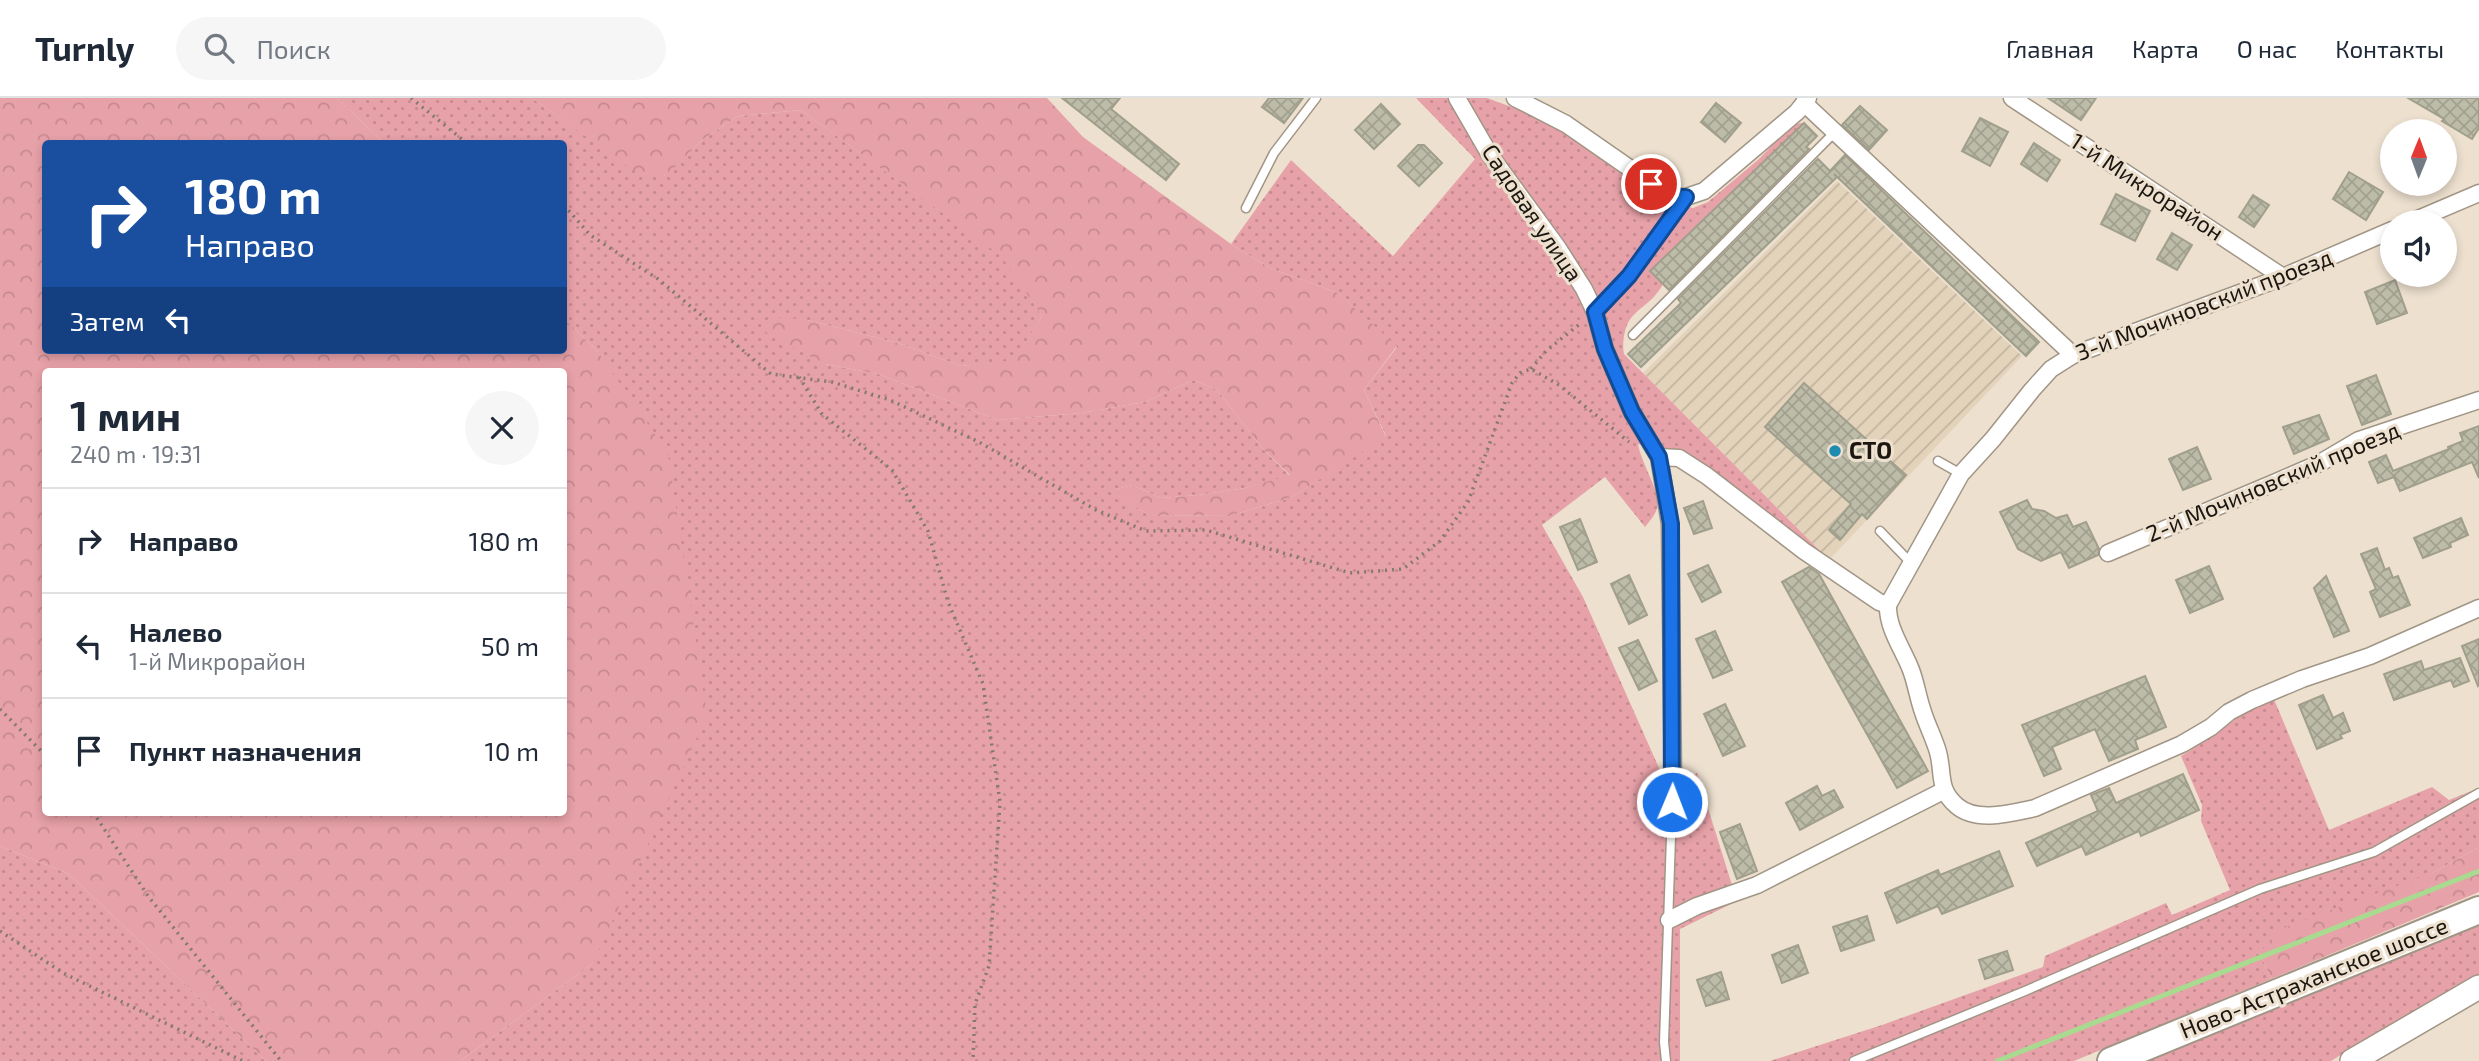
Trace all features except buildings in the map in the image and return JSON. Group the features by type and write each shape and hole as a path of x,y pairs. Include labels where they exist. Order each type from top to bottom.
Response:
{"main road":[{"name":"Ново-Астраханское шоссе","path":"2111,1061 2479,910"}],"street":[{"name":"Садовая улица","path":"1457,98 1490,155 1558,248 1584,289 1595,312 1605,349 1632,412 1659,457 1671,524 1672,778"},
{"path":"1515,98 1566,124 1671,197 1686,197 1704,191 1797,112 1806,101 1835,132 2073,355"},
{"name":"1-й Микрорайон","path":"2012,98 2283,277"},
{"path":"2439,210 2479,193"},
{"name":"3-й Мочиновский проезд","path":"1888,605 1961,474 2051,369 2073,355 2283,277 2380,235"},
{"name":"2-й Мочиновский проезд","path":"2108,553 2320,463 2358,440 2479,400"},
{"path":"1659,457 1679,458 1707,475 1804,551 1879,602 1888,605 1887,617 1912,673 1938,752 1943,791 1958,807 1975,814 2010,814 2035,808 2182,744 2252,700 2302,679 2370,656 2479,608"},
{"path":"1670,920 1697,906 1757,885 1943,791"},
{"path":"2352,1061 2479,987"}],"lane":[{"path":"1246,208 1274,153 1316,98"},
{"path":"1633,334 1835,132"},
{"path":"1595,312 1629,276 1686,197"},
{"path":"1938,461 1961,474"},
{"path":"1880,531 1912,564"},
{"path":"1667,1061 1664,1042 1670,920 1672,778"},
{"path":"1854,1061 2025,991 2260,889 2374,852 2479,793"}],"path":[{"path":"411,98 463,140"},
{"path":"567,208 590,235 658,279 771,374 832,382 890,400 979,442 1096,510 1146,531 1206,530 1350,573 1403,569 1440,541 1468,502 1512,383 1520,373 1531,369 1546,351 1595,312"},
{"path":"1531,369 1559,385 1637,449 1659,457"},
{"path":"799,377 822,414 892,470 928,531 948,602 984,684 1000,802 991,953 975,1004 973,1061"},
{"path":"0,709 42,752"},
{"path":"96,816 148,896 281,1061"},
{"path":"0,931 63,973 243,1061"}],"shaded area":[{"path":"1837,181 2022,356 1829,560 1643,373"}],"green space":[{"path":"0,98 337,98 381,140 42,140 42,354 567,354 567,321 598,352 668,453 707,716 593,963 460,1061 266,1061 69,874 0,846"},
{"path":"337,98 532,98 583,134 665,176 701,141 738,116 801,110 1002,256 1042,316 1015,361 961,366 898,343 807,320 825,364 878,374 998,420 1081,413 1145,402 1194,380 1217,390 1263,449 1290,476 1246,488 1198,495 1161,498 1132,485 1110,491 1149,515 1229,516 1290,498 1386,436 1364,390 1397,347 1338,293 1270,268 1231,244 1291,160 1393,256 1475,159 1416,98 1487,98 1536,116 1604,157 1643,191 1666,204 1693,208 1708,202 1759,159 1793,124 1804,123 1651,270 1663,284 1655,296 1629,321 1623,350 1829,560 1683,453 1638,444 1657,501 1655,513 1645,527 1605,477 1542,525 1583,597 1667,786 1697,773 1732,885 1735,902 1680,929 1680,1061 460,1061 593,963 598,352 567,321 567,140 381,140"},
{"path":"532,98 1047,98 1083,137 1231,244 1270,268 1338,293 1397,346 1364,390 1386,437 1290,498 1229,516 1149,515 1109,491 1132,485 1161,498 1198,495 1246,488 1290,475 1263,449 1217,390 1194,380 1145,402 1081,413 998,420 878,374 825,364 765,332 781,317 807,320 898,343 961,366 1015,360 1042,316 1001,256 801,110 738,116 701,141 666,176 634,171"},
{"path":"2273,697 2329,830 2432,787 2449,800 2479,788 2479,847 2434,872 2260,953 2271,979 2074,1061 1770,1061 1882,1025 2043,967 2045,956 2166,903 2172,915 2230,890 2201,821 2202,805 2181,756"},
{"path":"0,846 69,874 266,1061 0,1061"},
{"path":"2479,847 2479,892 2271,979 2260,953 2278,930 2434,872"},
{"path":"2479,920 2479,975 2331,1061 2133,1061"}],"waterway":[{"path":"1997,1061 2479,871"}],"place":[{"name":"СТО","path":"1835,451"}],"route":[{"path":"1651,184 1671,197 1686,197 1629,276 1595,312 1605,349 1632,412 1659,457 1671,524 1672,802"}]}
